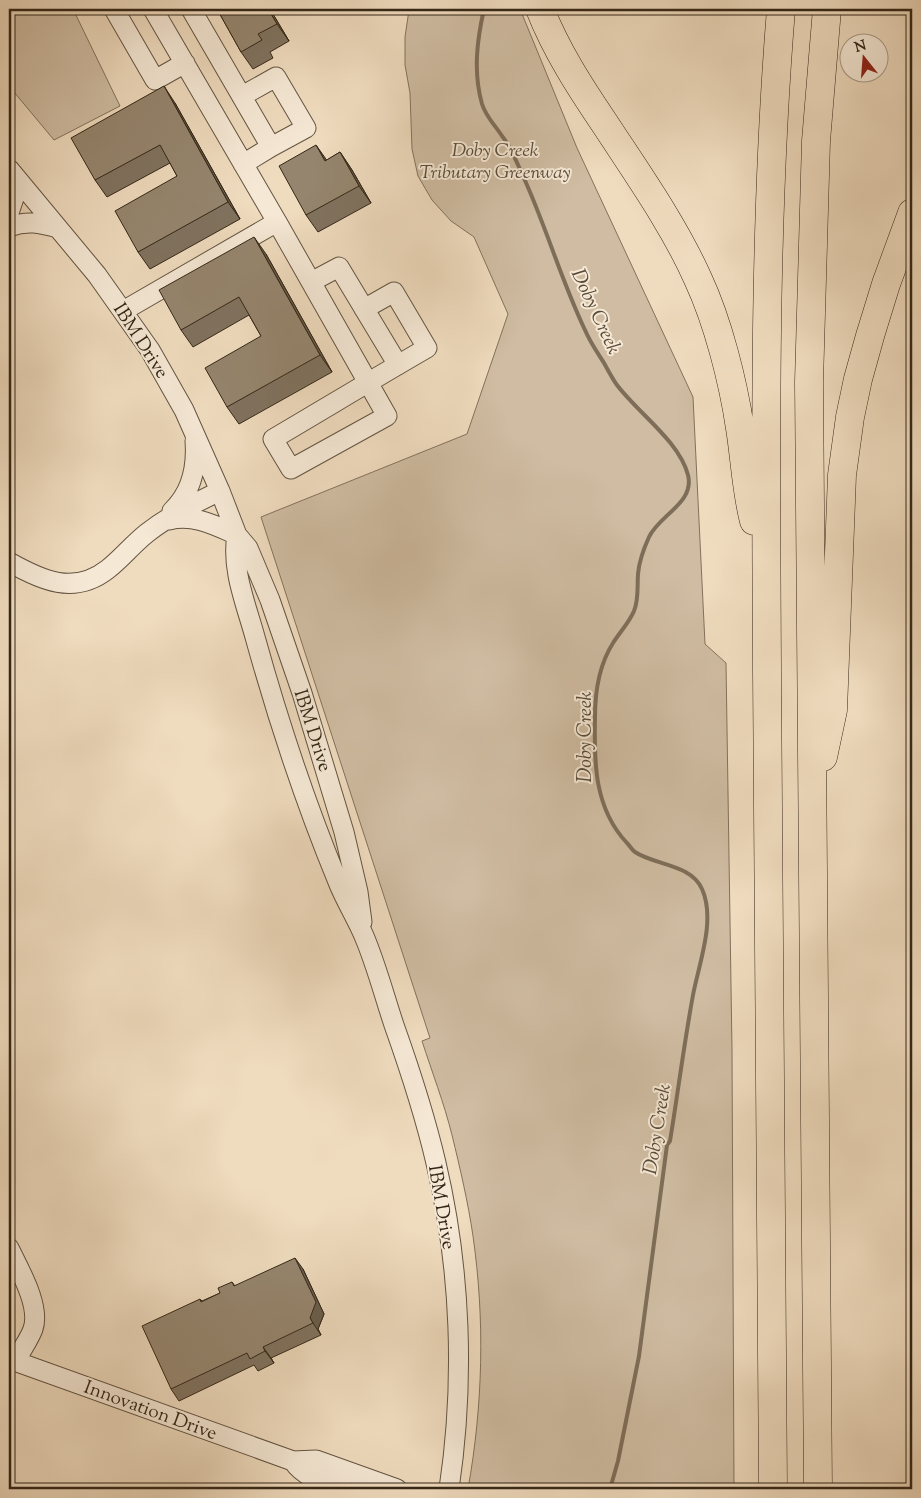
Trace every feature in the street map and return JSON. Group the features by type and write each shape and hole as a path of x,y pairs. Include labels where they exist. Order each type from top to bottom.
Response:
{"highway":[{"path":"540,9 557,48 687,256 699,281 716,327 733,386 741,428 752,515 767,566"},
{"path":"773,1489 767,566 768,246 774,98 781,9"},
{"path":"818,1489 809,382 816,141 827,9"},
{"path":"812,802 834,710 842,475 850,417 858,379 875,319 912,213"}],"street":[{"path":"114,9 155,80 185,64"},
{"path":"153,9 312,282 368,382 387,416 290,469 273,439 368,382 427,348 394,292 364,309"},
{"path":"191,9 271,147"},
{"path":"242,96 276,77 306,128 243,164"},
{"name":"IBM Drive","path":"9,169 97,275 124,311 169,382 194,430 237,535 248,548 270,600 316,734 354,872 363,935"},
{"path":"9,174 14,198 9,213"},
{"path":"9,225 36,202"},
{"path":"9,225 27,222 58,228"},
{"path":"124,311 277,222"},
{"path":"312,282 339,267 398,365"},
{"path":"9,562 47,581 68,584 95,577 107,570 132,545 160,523 182,500 190,487 196,464 194,430"},
{"path":"160,523 220,492"},
{"path":"160,523 191,518 204,521 237,535"},
{"name":"IBM Drive","path":"237,535 235,553 241,585 279,717 332,867 363,935 425,1120 436,1165 448,1227 454,1273 459,1351 458,1392 448,1489"},
{"path":"9,1248 31,1298 35,1316 33,1330 12,1360"},
{"name":"Innovation Drive","path":"12,1360 293,1461"},
{"path":"344,1489 306,1474 293,1461 316,1460 397,1489"}],"green space":[{"path":"9,9 73,9 120,106 54,140 9,86"},
{"name":"Doby Creek Tributary Greenway","path":"407,9 520,9 577,148 693,397 705,644 726,663 732,1050 734,1489 468,1489 477,1426 481,1331 477,1268 464,1185 442,1099 422,1041 430,1038 261,517 467,434 508,314 474,237 451,221 432,200 418,176 412,149 410,93 405,65 405,37 409,10"}],"building":[{"path":"217,9 268,9 277,24 258,34 262,40 241,52"},
{"path":"164,86 228,202 138,252 115,211 177,176 160,145 95,180 71,138"},
{"path":"316,145 325,161 340,152 359,186 306,215 279,166"},
{"path":"254,237 320,355 227,407 205,368 261,336 239,297 181,330 159,290"},
{"path":"295,1258 316,1302 310,1318 313,1323 263,1347 265,1351 250,1359 247,1353 171,1389 142,1326 200,1299 201,1302 220,1293 218,1288 232,1282 234,1286"}],"waterway":[{"name":"Doby Creek","path":"484,9 479,32 477,56 479,92 484,109 508,145 516,161 539,214 568,292 591,343 617,385 676,451 688,475 689,485 681,501 654,529 647,541 639,569 636,606 604,660 596,698 596,767 598,784 608,815 616,829 635,852 690,874 702,889 706,901 707,914 705,942 693,995 670,1141 667,1145 639,1356 618,1461 610,1489"}]}
